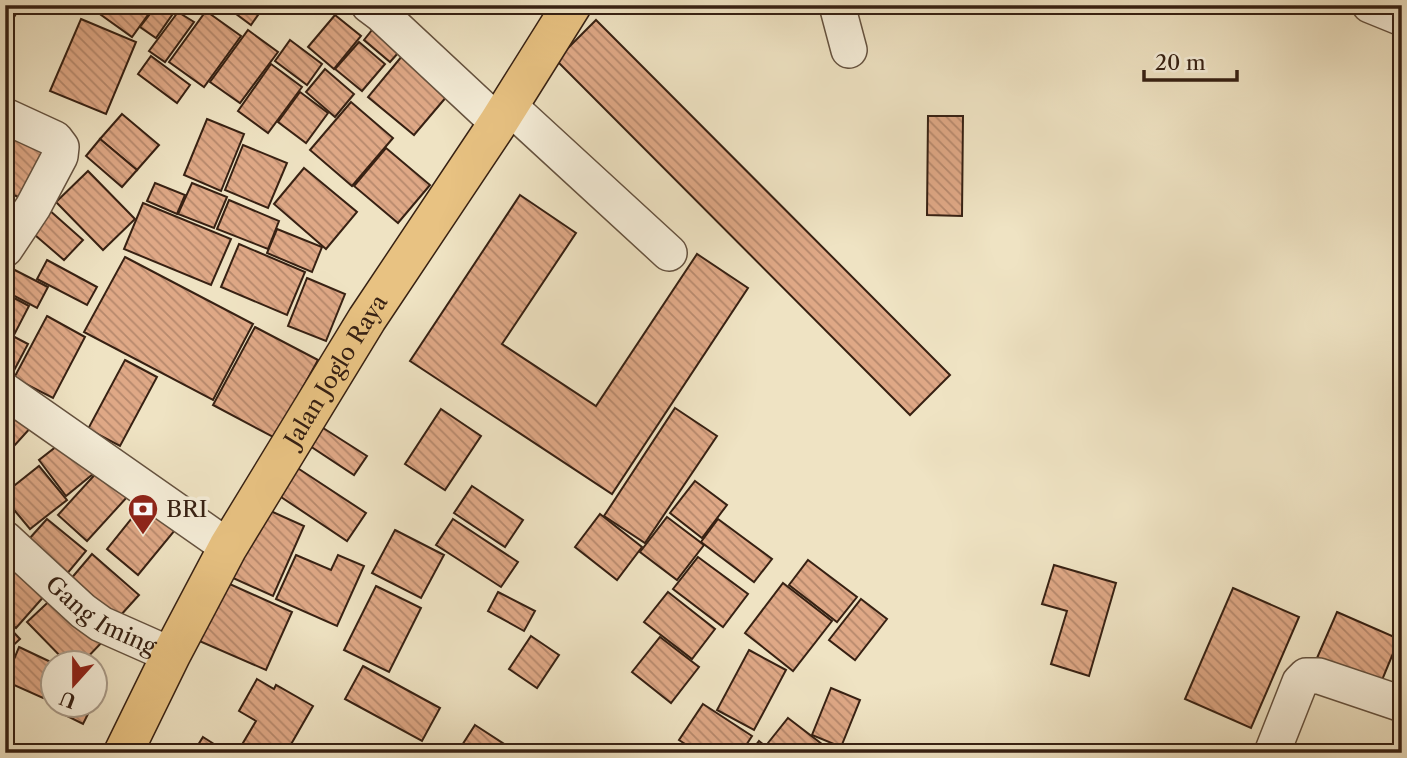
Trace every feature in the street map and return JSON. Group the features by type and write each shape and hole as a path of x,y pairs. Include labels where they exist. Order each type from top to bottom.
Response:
{"main road":[{"name":"Jalan Joglo Raya","path":"123,753 228,547 367,319 503,115 572,5"}],"street":[{"path":"369,5 669,253"},
{"path":"836,5 849,50"},
{"path":"1370,5 1402,18"},
{"path":"5,116 60,143 60,156 33,208 5,249"},
{"path":"5,391 228,547"},
{"name":"Gang Iming","path":"5,540 101,624 171,655"},
{"path":"1272,753 1300,682 1306,676 1319,676 1402,704"}],"building":[{"path":"5,5 21,5 10,24 5,21"},
{"path":"102,5 155,5 132,37 97,12"},
{"path":"157,5 179,5 156,38 140,27"},
{"path":"224,5 265,5 251,25"},
{"path":"206,11 241,36 204,87 169,62"},
{"path":"178,12 194,22 165,62 149,51"},
{"path":"335,15 361,36 334,69 308,47"},
{"path":"81,19 136,42 106,114 50,91"},
{"path":"380,20 407,43 390,62 364,40"},
{"path":"596,20 950,375 910,415 556,60"},
{"path":"248,30 278,52 240,103 210,82"},
{"path":"290,40 322,64 307,85 275,61"},
{"path":"359,42 385,64 362,91 335,69"},
{"path":"407,50 453,89 414,135 368,97"},
{"path":"151,56 190,85 177,103 138,74"},
{"path":"271,64 302,87 268,133 238,111"},
{"path":"325,69 354,94 335,117 306,92"},
{"path":"300,92 328,113 306,143 278,122"},
{"path":"351,102 393,138 352,186 310,150"},
{"path":"122,114 159,145 137,170 100,139"},
{"path":"928,116 963,116 962,216 927,215"},
{"path":"207,119 244,134 221,191 184,175"},
{"path":"5,135 49,155 27,201 5,191"},
{"path":"100,139 137,170 122,187 86,156"},
{"path":"243,145 287,163 268,208 225,190"},
{"path":"386,148 430,185 398,223 354,186"},
{"path":"304,168 357,212 326,249 274,204"},
{"path":"88,171 135,219 103,250 56,202"},
{"path":"155,183 185,195 177,214 147,201"},
{"path":"192,183 227,197 214,228 178,214"},
{"path":"520,195 576,233 502,344 596,406 697,254 748,288 612,494 410,361"},
{"path":"229,200 279,221 268,249 217,229"},
{"path":"143,203 231,239 211,285 124,249"},
{"path":"48,209 83,240 64,260 29,230"},
{"path":"277,229 322,247 312,272 267,253"},
{"path":"239,244 305,272 287,315 221,287"},
{"path":"125,257 253,324 213,400 84,332"},
{"path":"47,260 97,287 87,305 37,279"},
{"path":"5,265 48,287 37,308 5,291"},
{"path":"307,278 345,294 326,341 288,326"},
{"path":"5,293 29,306 14,335 5,330"},
{"path":"47,316 85,337 53,398 14,378"},
{"path":"255,327 318,360 275,438 213,405"},
{"path":"5,332 28,344 10,378 5,375"},
{"path":"125,360 157,377 120,446 88,429"},
{"path":"5,400 33,425 5,456"},
{"path":"675,408 717,436 645,543 604,516"},
{"path":"441,409 481,436 445,490 405,464"},
{"path":"320,426 367,456 354,475 307,444"},
{"path":"66,439 93,474 66,496 39,460"},
{"path":"39,466 67,500 30,529 5,499 5,493"},
{"path":"296,467 366,513 347,541 278,495"},
{"path":"100,469 128,496 87,541 58,515"},
{"path":"695,481 727,505 702,538 670,513"},
{"path":"472,486 523,520 505,547 454,513"},
{"name":"BRI","path":"148,498 180,524 138,575 107,549"},
{"path":"264,508 304,526 273,596 233,578"},
{"path":"600,514 642,547 617,580 575,547"},
{"path":"667,517 704,545 677,580 640,552"},
{"path":"47,519 86,551 61,581 21,548"},
{"path":"453,519 518,562 501,587 436,545"},
{"path":"718,519 772,559 754,582 701,542"},
{"path":"395,530 444,555 421,598 372,573"},
{"path":"92,554 139,595 110,627 64,587"},
{"path":"296,555 331,570 338,555 364,566 337,626 276,599"},
{"path":"698,557 748,594 723,627 673,589"},
{"path":"21,558 53,586 16,628 5,618 5,577"},
{"path":"808,560 857,597 837,622 789,585"},
{"path":"1054,565 1116,583 1089,676 1051,664 1067,611 1042,604"},
{"path":"223,581 292,612 266,670 197,640"},
{"path":"783,583 832,621 793,671 745,633"},
{"path":"376,586 421,608 389,672 344,650"},
{"path":"1233,588 1299,617 1251,728 1185,699"},
{"path":"60,591 106,638 94,650 54,650 27,622"},
{"path":"498,592 535,611 524,631 488,611"},
{"path":"668,592 715,629 692,659 644,622"},
{"path":"861,599 887,619 855,660 829,640"},
{"path":"1337,612 1399,639 1380,685 1317,658"},
{"path":"5,623 20,639 5,653"},
{"path":"531,636 559,655 537,688 509,669"},
{"path":"660,637 699,667 671,703 632,672"},
{"path":"19,647 38,656 38,696 5,681"},
{"path":"749,650 786,670 754,730 717,710"},
{"path":"363,666 440,708 422,741 345,699"},
{"path":"257,679 274,689 276,685 313,706 286,753 249,753 240,748 256,721 239,711"},
{"path":"831,688 860,700 841,747 812,735"},
{"path":"703,704 752,736 741,753 699,753 679,740"},
{"path":"788,718 827,748 823,753 781,753 768,743"},
{"path":"475,725 518,753 457,753"},
{"path":"203,737 228,753 193,753"},
{"path":"759,741 774,753 750,753"},
{"path":"664,745 675,753 659,753"}],"place":[{"name":"BRI","path":"143,536"}]}
